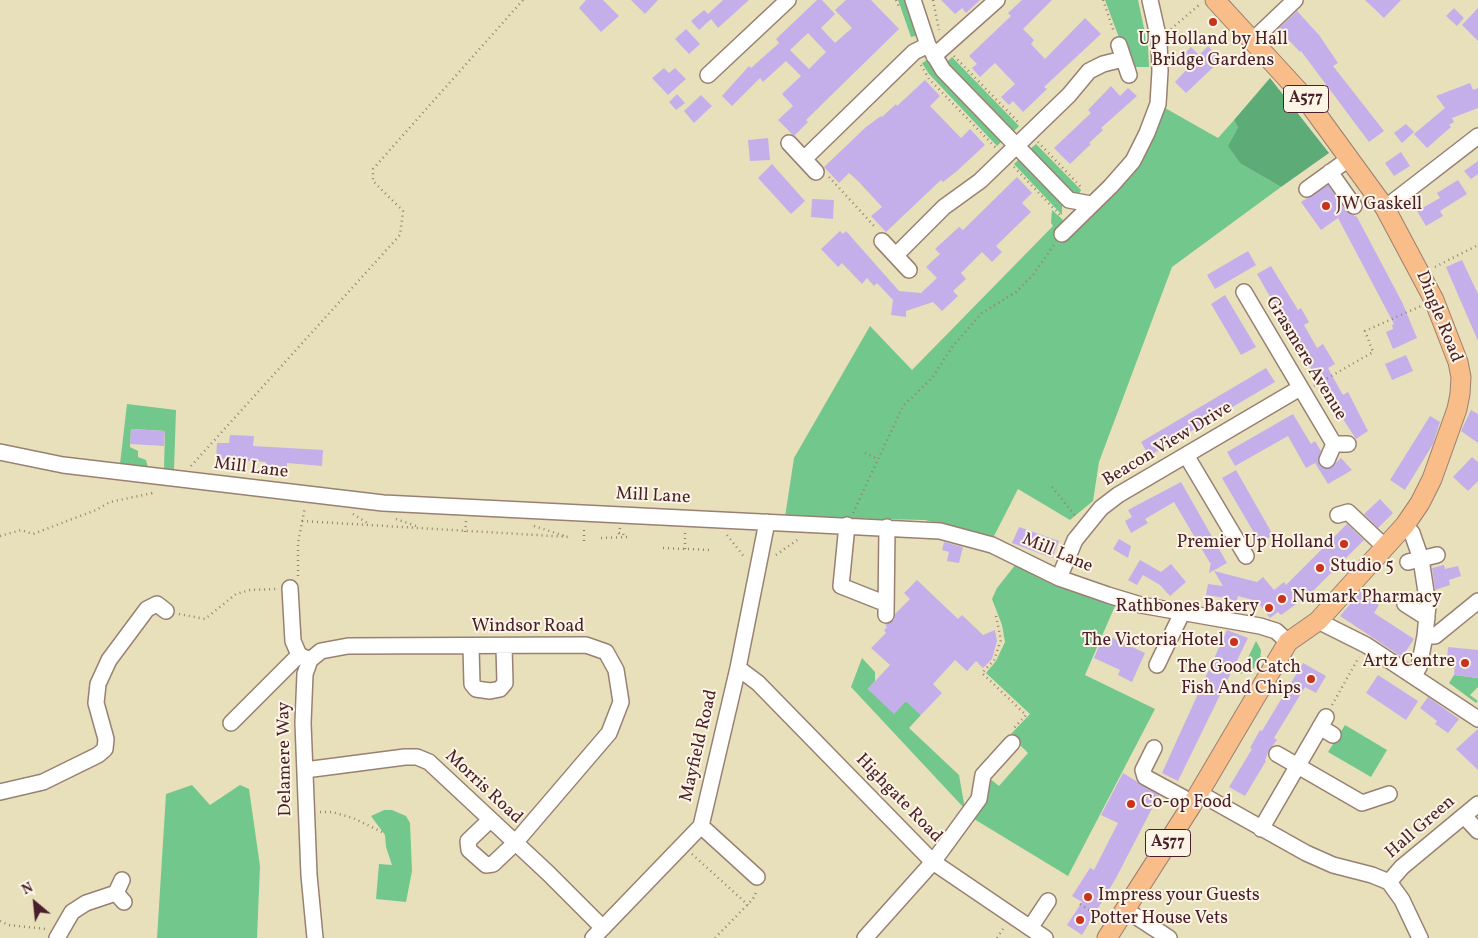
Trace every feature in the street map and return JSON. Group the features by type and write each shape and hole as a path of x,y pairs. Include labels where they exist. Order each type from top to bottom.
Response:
{"main road":[{"name":"Dingle Road","path":"1215,0 1305,98 1385,208 1434,300 1458,362 1461,377 1457,409 1432,479 1420,503 1405,525 1318,621 1288,642"},
{"name":"A577","path":"1111,932 1196,798 1288,642"}],"street":[{"path":"708,75 788,0"},
{"path":"913,0 936,49 943,70 1069,200 1090,197 1112,186 1133,161 1147,133 1158,104 1160,55 1159,40 1150,0"},
{"path":"804,159 914,52 936,49 997,0"},
{"path":"1253,40 1295,0"},
{"path":"896,255 944,207 980,181 1005,158 1069,95 1089,71 1121,52 1129,75"},
{"path":"1385,208 1478,136"},
{"path":"789,143 816,172"},
{"path":"1307,189 1350,158"},
{"path":"1330,172 1354,206"},
{"path":"1066,230 1090,197"},
{"path":"882,241 909,270"},
{"name":"Grasmere Avenue","path":"1244,292 1301,390 1341,444 1327,460"},
{"name":"Beacon View Drive","path":"1059,578 1075,540 1101,508 1118,495 1301,390"},
{"name":"Mill Lane","path":"0,452 63,465 406,505 940,531 977,540 1059,578 1141,605 1260,626 1276,632 1288,642"},
{"path":"1186,455 1246,556"},
{"path":"1338,515 1348,512 1385,547"},
{"name":"Mayfield Road","path":"598,933 684,846 701,826 738,668 767,522"},
{"path":"847,525 834,584 882,608 887,527"},
{"path":"1405,525 1412,533 1415,561 1428,605 1419,667 1414,675"},
{"path":"1415,561 1437,555"},
{"name":"Delamere Way","path":"290,588 293,641 304,658 303,698 306,816 315,938"},
{"path":"1425,636 1435,636 1478,601"},
{"path":"0,792 43,782 98,755 105,749 106,739 96,703 98,684 109,660 147,609 160,602"},
{"path":"1405,604 1427,618"},
{"path":"1157,665 1183,611"},
{"path":"1318,621 1366,644 1477,716"},
{"name":"Windsor Road","path":"231,723 304,658 321,651 348,646 504,647 586,645 606,652 616,670 621,702 609,733 514,844 493,864 486,865 469,850 468,841 490,820"},
{"path":"471,647 472,684 476,689 490,691 500,689 505,683 504,647"},
{"name":"Highgate Road","path":"738,668 758,683 934,862 1045,938"},
{"path":"1261,829 1297,766 1326,726"},
{"path":"865,938 934,862 980,799 982,775 1012,736"},
{"path":"1154,748 1142,770 1145,777 1196,798 1333,865 1372,875 1388,882 1402,900 1420,938"},
{"path":"1277,754 1362,803 1388,794"},
{"name":"Morris Road","path":"305,770 405,757 429,762 514,844 548,873 598,933"},
{"name":"Hall Green","path":"1388,882 1402,867 1478,804"},
{"path":"1464,816 1478,831"},
{"path":"701,826 756,877"},
{"path":"58,936 72,912 86,903 121,892"},
{"path":"1030,928 1048,900"},
{"path":"1126,910 1169,938"}],"path":[{"path":"0,536 21,530 34,534 96,510 110,502 152,493 172,478 400,235 403,212 373,181 373,169 523,0"},
{"path":"933,0 936,49 1030,133"},
{"path":"1103,0 1121,52"},
{"path":"1159,40 1205,0"},
{"path":"847,525 903,406 932,378 952,348 982,312 1016,292 1033,276 1066,230 1005,158 929,79 914,52"},
{"path":"816,172 822,170 882,235 882,241"},
{"path":"1082,188 1090,197"},
{"path":"1422,275 1478,244"},
{"path":"1301,390 1373,352 1365,332 1434,300"},
{"path":"865,453 877,459"},
{"path":"1052,487 1074,515 1086,525"},
{"path":"160,602 205,619 236,594 250,590 290,588 298,584 298,543 305,507"},
{"path":"302,521 569,537"},
{"path":"723,530 756,570 820,524"},
{"path":"620,527 620,533 624,533 624,537"},
{"path":"601,538 628,537"},
{"path":"663,548 710,550"},
{"path":"996,616 1001,640 994,660 982,673 1026,715 1012,736"},
{"path":"1326,726 1366,644"},
{"path":"306,816 322,812 332,812 353,818 382,832"},
{"path":"684,846 748,905"},
{"path":"715,938 748,905 758,889 756,877"},
{"path":"1080,904 1111,932"},
{"path":"0,921 8,925 50,929 58,936"}],"green space":[{"path":"898,0 905,0 916,36 911,37"},
{"path":"1105,0 1138,0 1148,47 1149,67 1130,67"},
{"path":"952,57 1019,126 1014,131 947,62"},
{"path":"927,60 942,80 1002,141 997,146 929,74 922,63"},
{"path":"1270,78 1329,153 1281,187 1241,164 1228,146 1238,128 1234,120"},
{"path":"1165,108 1218,138 1234,120 1238,128 1241,164 1281,187 1172,267 1099,462 1093,501 1070,520 1018,489 993,538 925,520 785,517 794,458 870,326 912,370 1053,226 1051,223 1052,210 1063,220 1058,230 1138,164"},
{"path":"1036,144 1081,190 1079,194 1071,191 1030,149"},
{"path":"1019,159 1062,205 1062,215 1014,164"},
{"path":"127,404 176,410 174,470 164,469 165,431 131,429 130,447 138,451 138,457 146,460 148,467 120,464"},
{"path":"1016,564 1115,606 1085,675 1155,709 1068,876 974,819 988,798 989,778 999,786 1028,753 1010,735 1030,714 986,673 996,661 1005,642 1002,625 992,599 997,588"},
{"path":"1256,641 1261,650 1260,661 1253,669 1240,674"},
{"path":"862,658 875,672 875,681 868,689 894,713 906,701 921,715 909,728 959,775 965,809 851,687"},
{"path":"1454,675 1478,678 1478,687 1470,695 1478,701 1476,703 1449,683"},
{"path":"1345,725 1387,750 1371,777 1328,752"},
{"path":"192,785 210,805 240,785 249,789 260,866 257,938 157,938 166,794"},
{"path":"384,810 392,810 406,816 410,823 412,871 406,902 376,899 379,864 392,865 386,847 385,835 371,816"}],"building":[{"path":"586,0 603,0 619,16 601,32 579,8"},
{"path":"631,0 658,0 645,14"},
{"path":"723,0 749,0 718,28 711,19 699,30 691,21 704,10 708,14"},
{"path":"817,0 822,0 835,14 821,28 835,43 852,28 835,10 846,0 871,0 899,29 806,120 808,122 794,136 778,120 793,106 782,94 801,76 786,61 763,82 760,78 732,106 722,96 749,66 751,68 779,43 776,39","holes":["808,33 826,52 809,69 790,50"]},
{"path":"941,0 980,0 966,13 962,8 955,14"},
{"path":"1022,0 1052,0 1023,29 1034,40 1031,44 1045,59 1085,18 1101,34 1044,87 1047,89 1023,112 1013,101 1009,105 1001,97 1015,84 995,63 980,77 972,68 977,64 969,56 1011,16 1008,13"},
{"path":"1365,0 1401,0 1384,18"},
{"path":"1454,8 1464,18 1457,26 1446,16"},
{"path":"1478,8 1478,41 1462,25"},
{"path":"1297,11 1319,35 1338,63 1333,66 1384,131 1369,142 1301,51 1278,29"},
{"path":"686,29 700,44 689,54 675,39"},
{"path":"1208,46 1221,60 1186,93 1175,82 1189,67 1180,58 1191,47 1199,55"},
{"path":"664,68 669,73 675,68 686,79 668,95 652,78"},
{"path":"925,80 940,96 930,106 961,138 970,129 985,145 957,171 943,182 941,180 886,232 871,216 882,207 859,182 849,173 839,183 824,167 866,127 882,117 896,104 897,106"},
{"path":"1470,83 1473,90 1478,88 1478,108 1452,118 1454,122 1449,125 1451,127 1427,148 1414,134 1445,108 1436,96"},
{"path":"1111,86 1120,96 1128,88 1137,96 1101,128 1103,130 1089,143 1091,144 1070,164 1054,148 1091,113 1088,110"},
{"path":"677,94 685,103 676,110 669,102"},
{"path":"701,95 712,106 694,123 684,111"},
{"path":"1406,124 1414,132 1402,143 1394,133"},
{"path":"768,138 770,160 750,161 748,140"},
{"path":"1401,152 1410,166 1394,176 1385,163"},
{"path":"1478,161 1478,174 1471,179 1464,171"},
{"path":"772,164 805,201 791,214 758,178"},
{"path":"1017,177 1032,193 1022,203 1031,212 996,246 1002,252 992,262 982,252 961,273 966,279 953,291 958,296 942,311 933,302 906,311 906,317 891,315 893,300 877,283 874,286 867,278 862,284 842,263 838,267 821,249 840,231 843,234 846,231 899,291 921,293 937,278 926,267 940,254 935,249 959,227 963,230"},
{"path":"1458,180 1467,194 1440,211 1443,216 1426,226 1417,211 1440,198 1437,193"},
{"path":"1328,185 1346,211 1357,217 1402,302 1417,338 1393,349 1386,332 1393,329 1392,325 1394,324 1338,218 1321,230 1301,202"},
{"path":"812,199 834,200 833,219 811,217"},
{"path":"1248,251 1256,265 1215,289 1207,275"},
{"path":"1462,260 1478,294 1478,341 1446,267"},
{"path":"1271,266 1298,310 1301,308 1309,322 1304,325 1317,348 1323,344 1335,364 1328,368 1343,395 1348,392 1368,431 1356,439 1341,416 1339,417 1257,274"},
{"path":"1225,295 1256,347 1241,355 1211,304"},
{"path":"1406,355 1413,371 1392,380 1385,364"},
{"path":"1266,368 1275,382 1149,456 1141,442"},
{"path":"1471,410 1478,414 1478,443 1461,431"},
{"path":"1293,414 1311,444 1315,441 1321,451 1318,461 1320,466 1329,469 1341,458 1352,470 1328,484 1315,463 1306,468 1288,436 1235,466 1227,452"},
{"path":"1430,416 1440,422 1433,444 1405,490 1390,480"},
{"path":"131,429 165,431 164,446 130,444"},
{"path":"230,435 254,436 253,446 323,450 322,466 287,463 287,467 266,465 266,462 216,459 217,443 229,443"},
{"path":"1472,457 1478,462 1478,481 1468,491 1453,477"},
{"path":"1236,470 1273,535 1260,543 1222,478"},
{"path":"1181,482 1227,563 1209,573 1211,562 1174,502 1145,519 1148,523 1131,533 1125,521 1132,517 1128,510"},
{"path":"1380,499 1393,513 1378,528 1364,514"},
{"path":"1347,524 1364,540 1310,594 1281,615 1278,612 1270,618 1257,601 1238,596 1235,606 1231,599 1206,595 1208,584 1223,586 1214,571 1257,582 1263,577 1274,590 1284,582 1286,585"},
{"path":"1019,527 1059,541 1052,558 1012,543"},
{"path":"1119,539 1131,546 1128,558 1113,549"},
{"path":"944,542 963,547 959,563 947,561 949,552 942,550"},
{"path":"1140,560 1161,572 1171,564 1186,582 1170,596 1160,585 1143,575 1137,585 1128,580"},
{"path":"1444,565 1445,569 1458,566 1461,576 1449,580 1450,585 1435,590 1432,568"},
{"path":"917,580 958,619 962,615 983,635 995,630 997,641 992,659 983,668 976,661 967,671 955,660 933,684 942,693 921,715 906,701 894,714 868,689 890,665 871,648 886,633 884,630 887,627 885,625 894,620 895,614 910,599 904,593"},
{"path":"1360,592 1379,605 1374,613 1414,639 1402,657 1340,616"},
{"path":"1227,630 1248,638 1178,781 1162,773"},
{"path":"1104,634 1145,653 1132,682 1118,675 1120,670 1094,658"},
{"name":"Artz Centre","path":"1448,647 1478,650 1478,678 1454,675 1455,663 1447,662"},
{"path":"1303,663 1326,676 1316,693 1305,687 1274,738 1277,740 1269,750 1266,761 1245,796 1229,787 1252,749 1250,748 1260,730 1262,731"},
{"path":"1378,675 1418,701 1406,720 1366,693"},
{"path":"1428,697 1459,719 1448,733 1435,724 1437,721 1420,708"},
{"path":"1478,729 1478,770 1456,749"},
{"path":"1123,773 1159,795 1116,878 1082,935 1067,925 1082,902 1072,896 1090,868 1094,870 1118,823 1101,815"}],"place":[{"name":"Up Holland by Hall Bridge Gardens","path":"1213,22"},
{"name":"JW Gaskell","path":"1326,206"},
{"name":"Premier Up Holland","path":"1344,544"},
{"name":"Studio 5","path":"1320,568"},
{"name":"Numark Pharmacy","path":"1282,599"},
{"name":"Rathbones Bakery","path":"1269,608"},
{"name":"The Victoria Hotel","path":"1234,642"},
{"name":"Artz Centre","path":"1465,663"},
{"name":"The Good Catch Fish And Chips","path":"1311,679"},
{"name":"Co-op Food","path":"1131,804"},
{"name":"Impress your Guests","path":"1088,897"},
{"name":"Potter House Vets","path":"1080,920"}]}
